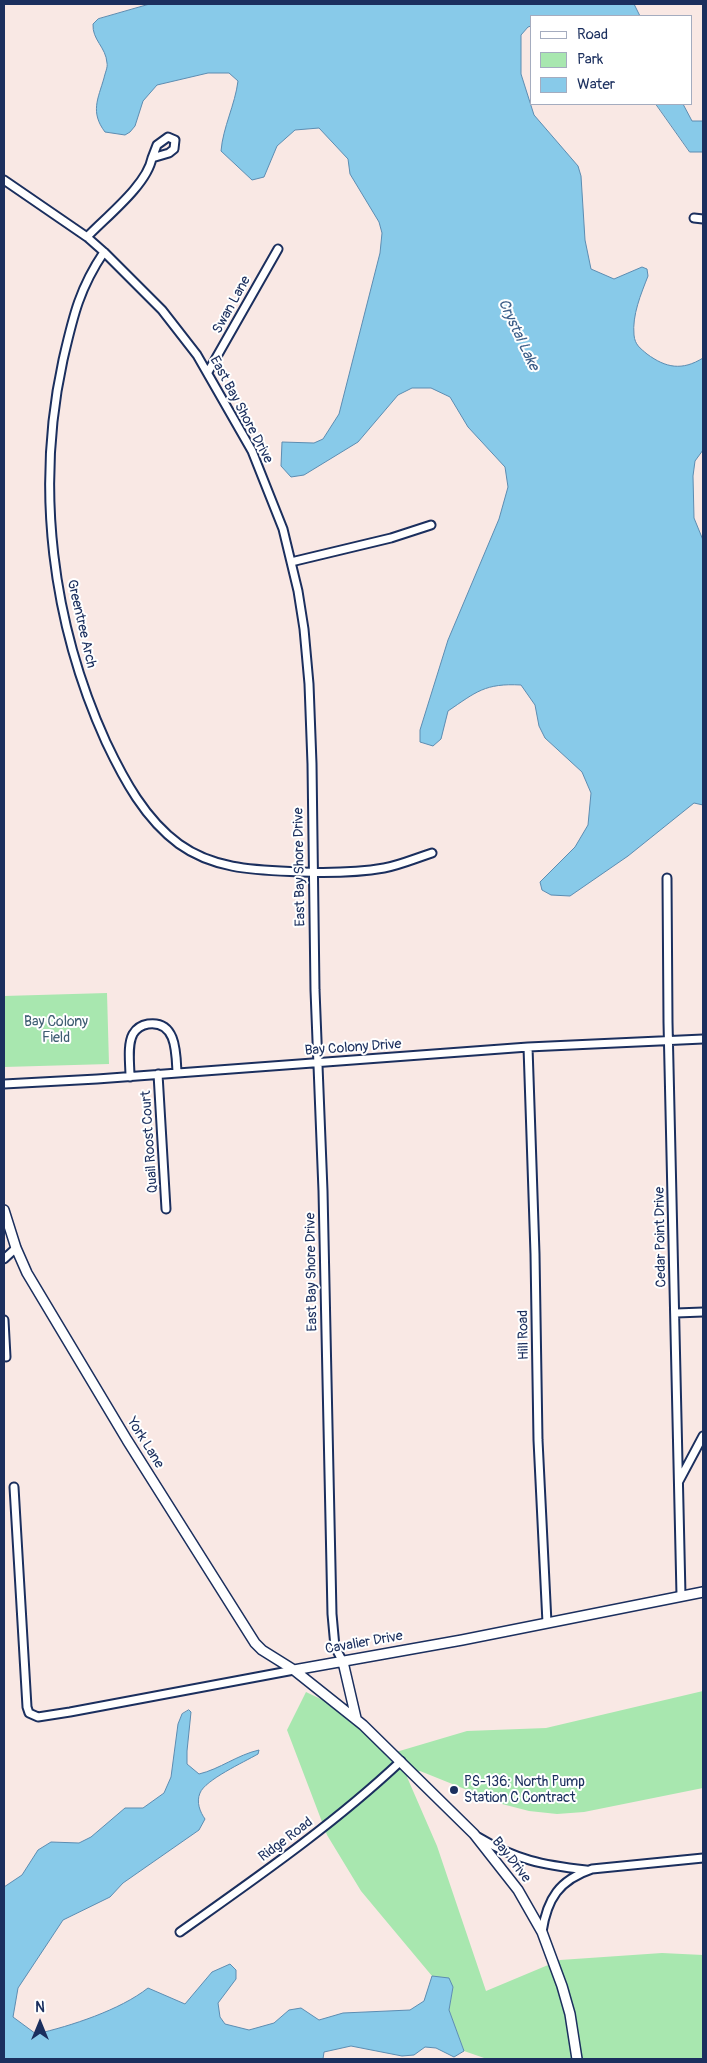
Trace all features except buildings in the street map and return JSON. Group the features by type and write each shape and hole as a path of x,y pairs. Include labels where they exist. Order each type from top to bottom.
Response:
{"street":[{"path":"87,237 139,185 146,175 152,158"},
{"name":"East Bay Shore Drive","path":"4,180 87,237 162,310 180,332 208,372 252,451 283,529 291,562 304,629 309,684 332,1614 335,1647 343,1662"},
{"path":"694,218 703,220"},
{"name":"Swan Lane","path":"208,372 278,249"},
{"name":"Greentree Arch","path":"104,252 89,273 74,311 59,381 50,450 50,508 54,551 66,627 74,658 100,728 112,754 141,805 169,836 198,856 218,863 252,870 340,873 386,868 432,853"},
{"path":"291,562 392,538 431,525"},
{"name":"Cedar Point Drive","path":"667,878 681,1595"},
{"path":"130,1076 131,1041 137,1029 149,1024 162,1026 171,1035 177,1073"},
{"name":"Bay Colony Drive","path":"4,1084 528,1047 703,1038"},
{"name":"Hill Road","path":"528,1047 535,1254 538,1440 547,1623"},
{"name":"Quail Roost Court","path":"158,1074 166,1209"},
{"name":"York Lane","path":"4,1210 16,1248 28,1273 127,1440 244,1628 262,1650 294,1670"},
{"path":"4,1259 16,1248"},
{"path":"676,1313 703,1312"},
{"path":"4,1320 6,1357"},
{"path":"679,1481 703,1436"},
{"name":"Cavalier Drive","path":"14,1487 27,1708 30,1713 38,1717 343,1662 703,1592"},
{"path":"343,1662 356,1718"},
{"name":"Bay Drive","path":"294,1670 356,1718 401,1761 474,1834 518,1890 542,1932 562,1986 570,2014 576,2059"},
{"name":"Ridge Road","path":"180,1932 276,1864 344,1812 401,1761"},
{"path":"474,1834 502,1851 535,1863 588,1870 703,1858"},
{"path":"542,1932 547,1909 555,1893 571,1878 588,1870"}],"green space":[{"name":"Bay Colony Field","path":"107,993 109,1064 4,1067 4,996"},
{"path":"703,1691 703,1788 584,1812 557,1814 529,1811 502,1804 420,1771 407,1777 437,1846 486,1991 560,1960 662,1953 703,1955 703,2059 487,2059 464,2051 449,2010 453,1987 442,1978 432,1976 361,1891 327,1835 287,1730 306,1692 331,1704 349,1717 386,1755 467,1731 546,1728"}],"water":[{"name":"Crystal Lake","path":"150,4 634,4 640,15 530,15 530,26 521,35 521,74 534,115 578,166 581,176 585,240 591,269 614,279 642,267 647,269 648,276 634,320 634,335 637,344 654,359 668,365 688,365 703,358 703,450 695,461 693,476 694,518 703,540 703,805 694,803 628,856 570,896 551,895 542,890 540,882 575,847 588,825 591,793 582,772 545,738 539,726 535,705 521,685 489,687 474,694 448,711 441,739 433,746 420,742 420,730 448,640 499,519 508,487 505,467 468,427 450,397 431,388 412,388 398,395 358,442 304,475 291,477 281,466 282,442 314,443 323,439 339,414 380,253 382,233 379,222 350,174 348,159 319,128 295,130 277,146 264,177 252,180 221,151 238,81 229,73 208,73 157,85 143,101 135,126 130,132 125,135 105,132 100,125 97,112 98,99 107,65 104,52 93,30 93,24 98,19"},
{"path":"657,105 684,105 692,121 703,121 703,152 690,152"},
{"path":"189,1710 191,1712 187,1764 199,1774 259,1750 258,1754 217,1777 203,1788 199,1796 199,1803 200,1810 205,1819 199,1830 123,1883 110,1897 63,1920 18,1988 13,2017 36,2034 95,2016 124,2003 148,1988 185,2004 212,1972 230,1964 236,1970 236,1979 218,2003 220,2017 225,2024 249,2030 274,2023 289,2010 301,2008 319,2020 343,2013 410,2010 424,2001 432,1976 449,1978 453,1987 449,2010 464,2051 454,2057 436,2048 425,2047 414,2055 402,2056 351,2046 324,2052 323,2059 4,2059 4,1887 22,1875 38,1850 51,1842 79,1843 91,1837 125,1808 143,1808 164,1793 171,1777 178,1724 182,1714"}],"place":[{"name":"PS-136; North Pump Station C Contract","path":"454,1790"}]}
